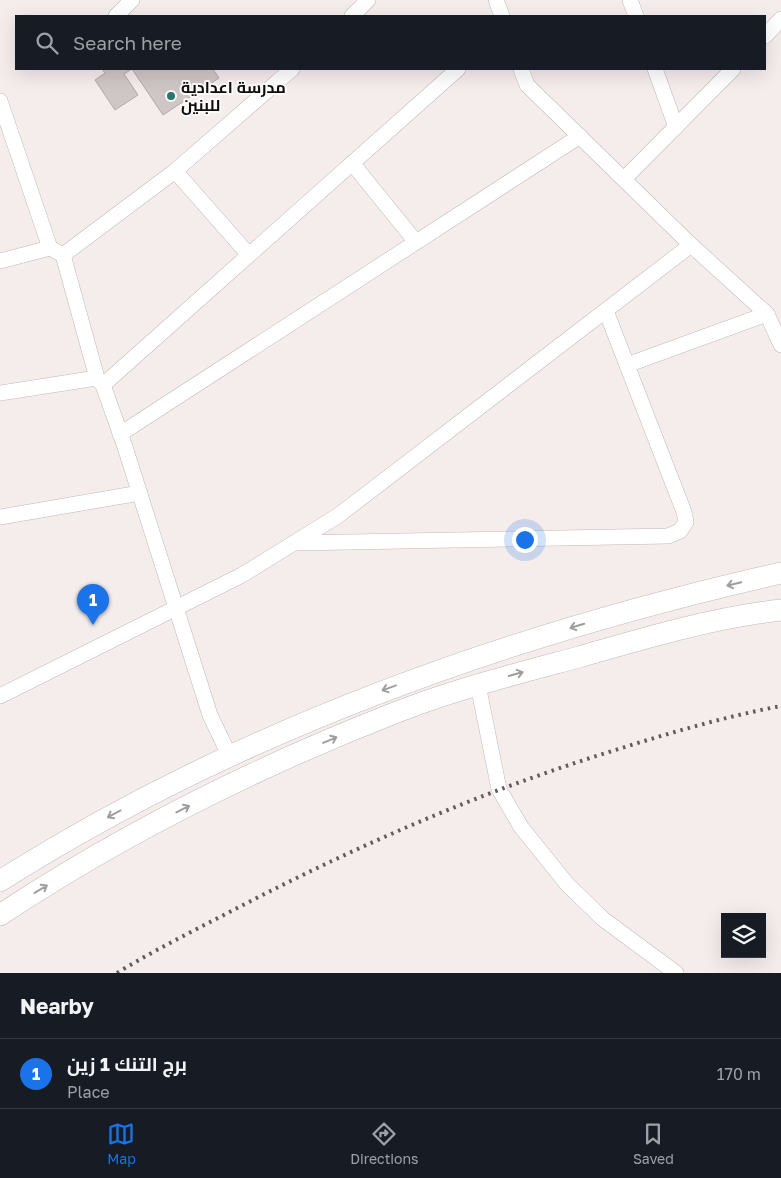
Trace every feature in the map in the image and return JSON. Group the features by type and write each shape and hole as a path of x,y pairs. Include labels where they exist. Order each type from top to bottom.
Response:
{"main road":[{"path":"0,881 98,822 164,788 331,711 469,660 590,622 675,598 781,573"},
{"path":"0,915 87,861 163,820 239,781 392,713 478,685 684,628 724,619 781,610"},
{"path":"469,660 468,671 478,685"},
{"path":"417,679 425,689 426,701"}],"street":[{"path":"117,15 132,0"},
{"path":"496,0 502,15"},
{"path":"630,0 636,15"},
{"path":"766,35 781,19"},
{"path":"0,261 57,252 175,172 291,70"},
{"path":"0,393 100,382 249,255 457,70"},
{"path":"521,70 528,85 691,244 766,314 781,346"},
{"path":"655,70 676,127"},
{"path":"624,179 731,70"},
{"path":"0,101 57,252 100,382 120,434 177,607 210,715 230,757"},
{"path":"120,434 580,136"},
{"path":"352,163 416,242"},
{"path":"175,172 249,255"},
{"path":"0,696 242,575 339,515 691,244"},
{"path":"294,543 668,536 680,532 686,522 684,512 606,310"},
{"path":"627,365 766,314"},
{"path":"0,517 140,493"},
{"path":"478,685 499,789 521,827 567,884 603,919 676,973"}],"building":[{"name":"مدرسة اعدادية للبنين","path":"103,70 130,70 124,74 138,95 115,110 95,80 105,73"},
{"name":"مدرسة اعدادية للبنين","path":"133,70 214,70 219,78 163,115"}],"railway":[{"path":"117,973 288,882 423,820 515,784 630,745 673,732 781,706"}],"place":[{"name":"مدرسة اعدادية للبنين","path":"171,96"},
{"name":"برج التنك 1 زين","path":"93,625"}]}
